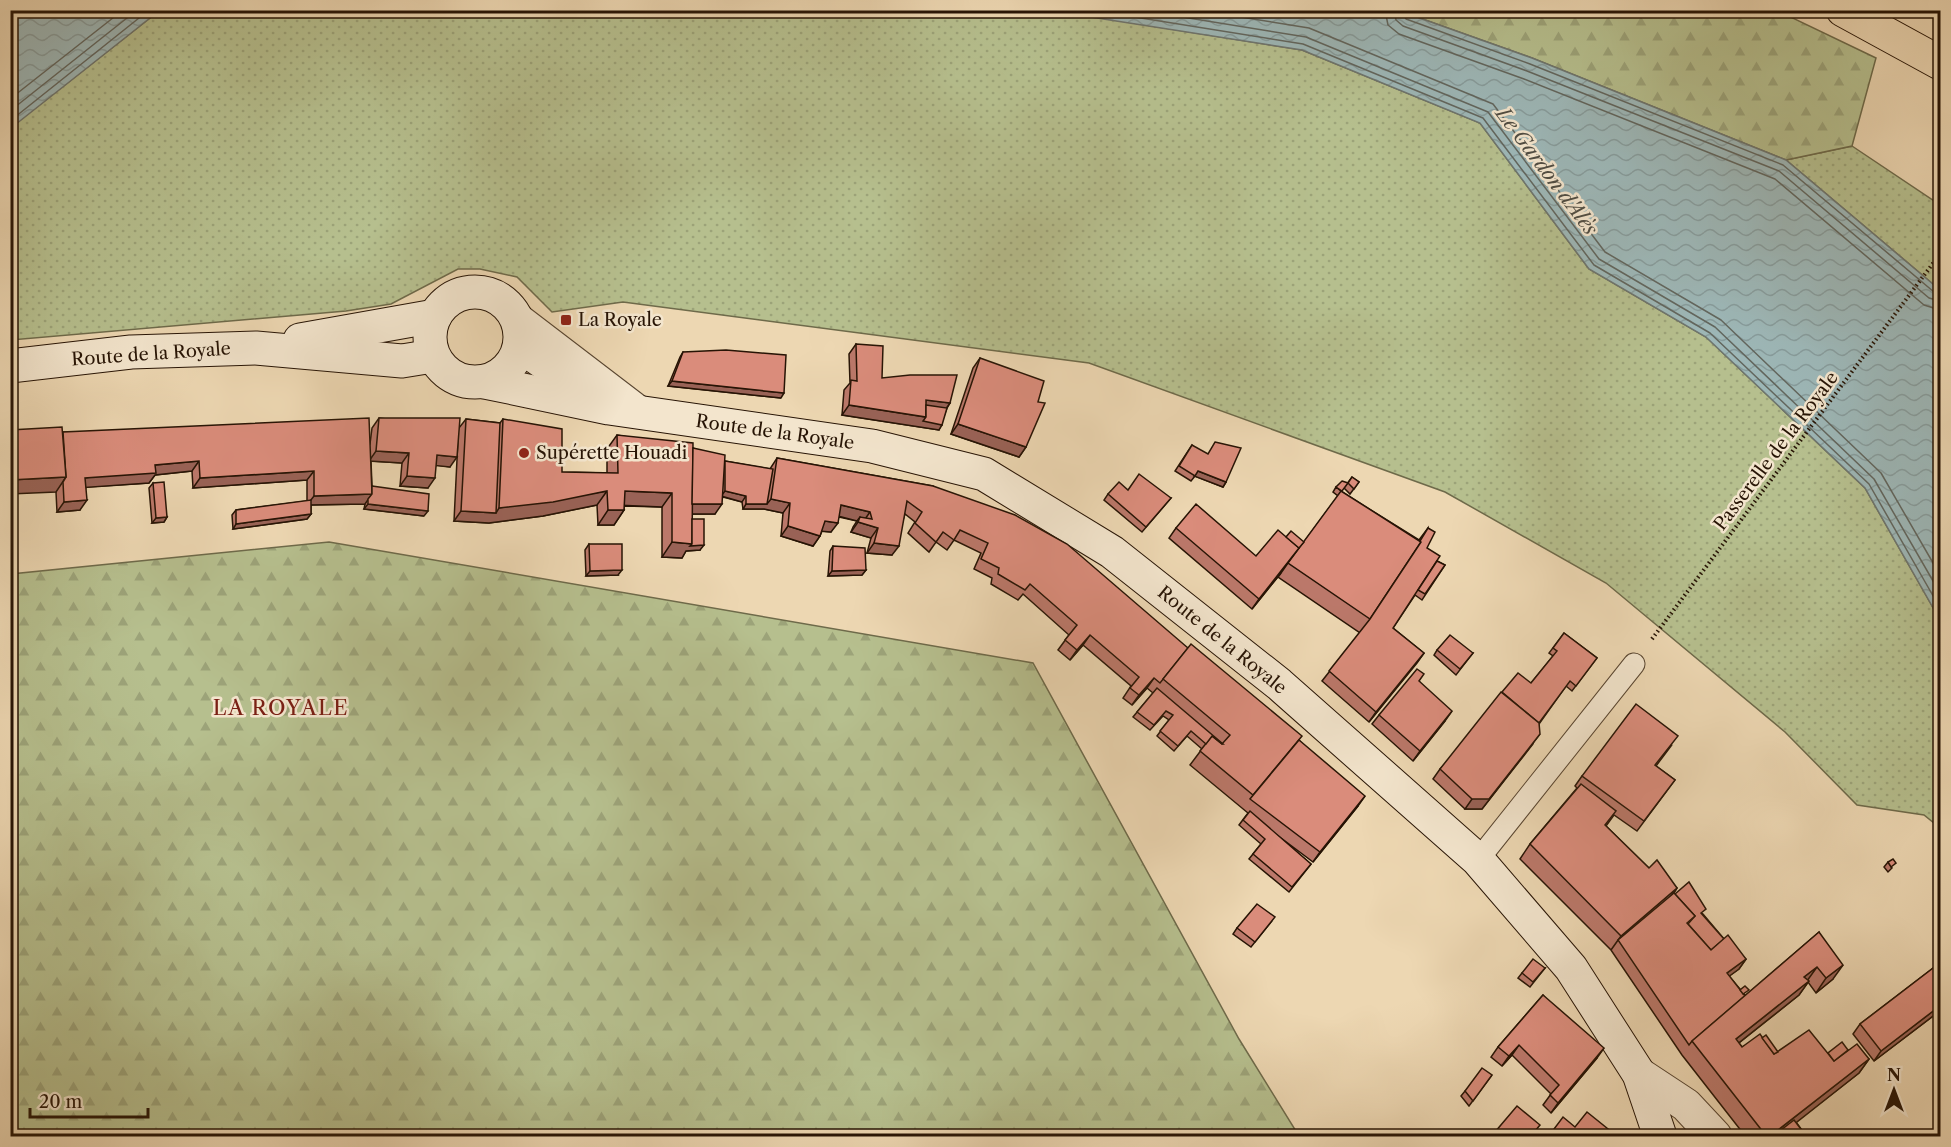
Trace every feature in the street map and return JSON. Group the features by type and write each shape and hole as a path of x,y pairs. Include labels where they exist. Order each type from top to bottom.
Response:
{"main road":[{"path":"1843,10 1941,63"},
{"path":"469,292 484,292 509,306 517,318 521,332 520,346 508,369 485,382 472,382 454,377 440,366 434,356 430,336 435,316 456,296 469,292"},
{"name":"Route de la Royale","path":"256,348 435,316"},
{"name":"Route de la Royale","path":"520,346 609,408"},
{"name":"Route de la Royale","path":"10,366 131,352 256,348 402,361 434,356"},
{"name":"Route de la Royale","path":"485,382 609,408 872,446 984,474 1112,552 1279,684 1478,860 1571,968 1639,1074 1660,1137"},
{"path":"1639,1074 1686,1105 1715,1137"}],"lane":[{"path":"509,306 650,414"},
{"path":"1478,860 1634,664"}],"path":[{"name":"Passerelle de la Royale","path":"1634,664 1941,254"}],"green space":[{"path":"1052,10 1302,50 1480,123 1589,269 1706,337 1865,488 1940,620 1940,828 1924,815 1857,805 1785,732 1606,583 1445,492 1089,363 623,302 552,312 517,277 480,269 458,269 391,304 346,311 11,340 10,128 159,11"},
{"path":"1400,11 1778,11 1876,58 1852,146 1786,160 1532,58"},
{"path":"1852,146 1940,205 1940,290 1786,160"},
{"path":"329,542 1033,663 1239,1039 1299,1136 11,1136 11,574"}],"water":[{"path":"11,10 159,10 159,11 11,128"},
{"name":"Le Gardon d'Alès","path":"1052,11 1400,11 1532,58 1786,160 1940,290 1940,620 1865,488 1706,337 1589,269 1480,123 1302,50"}],"building":[{"path":"856,344 883,346 882,378 910,375 957,375 950,403 926,400 926,417 849,405 851,380 857,381"},
{"path":"726,350 786,355 784,393 672,381 683,352"},
{"path":"980,358 1044,381 1038,402 1045,403 1026,447 958,424"},
{"path":"926,405 947,408 942,425 923,421 926,417"},
{"path":"369,418 372,494 314,496 314,471 200,478 199,461 155,465 156,473 85,478 87,500 64,502 63,482 66,477 63,432"},
{"path":"379,418 460,418 457,457 437,455 435,478 407,476 409,453 376,451"},
{"path":"466,419 500,423 496,513 461,511"},
{"path":"503,419 562,429 562,472 618,473 617,435 693,443 692,544 672,542 672,493 625,491 624,510 608,510 607,491 553,502 499,508"},
{"path":"62,427 66,477 10,480 10,430"},
{"path":"1215,442 1241,448 1226,482 1198,471 1195,476 1179,466 1192,445 1208,454"},
{"path":"693,448 725,455 722,504 692,504"},
{"path":"777,458 933,486 1015,515 1067,544 1188,648 1160,683 1154,678 1139,695 1130,688 1139,677 1090,635 1077,650 1065,640 1077,625 1030,584 1025,590 998,574 999,568 981,559 988,543 960,530 954,540 943,532 936,542 915,523 922,512 907,501 899,546 874,543 878,528 858,522 860,517 872,519 870,512 841,505 838,523 825,521 820,536 788,526 790,503 771,499"},
{"path":"725,461 773,469 767,504 746,504 746,496 725,491"},
{"path":"1139,474 1171,498 1146,527 1108,494 1119,482 1128,490"},
{"path":"1352,477 1359,482 1354,489 1348,483"},
{"path":"1342,481 1348,483 1342,491 1336,487"},
{"path":"164,482 167,517 156,518 153,483"},
{"path":"372,486 429,494 428,511 368,504"},
{"path":"1341,491 1421,542 1370,619 1288,563"},
{"path":"311,500 311,514 236,524 236,510"},
{"path":"1196,504 1256,556 1278,530 1299,548 1259,599 1176,528"},
{"path":"692,519 704,519 704,545 690,546 692,544"},
{"path":"1428,528 1435,532 1427,548 1440,556 1393,628 1424,653 1376,712 1329,671 1370,619"},
{"path":"1291,531 1304,542 1299,548 1286,537"},
{"path":"589,544 622,544 622,570 590,571"},
{"path":"833,546 865,548 866,570 832,571"},
{"path":"1437,561 1445,565 1425,594 1418,590"},
{"path":"1564,633 1597,658 1576,686 1570,681 1539,723 1502,692 1518,673 1531,683 1557,651 1553,648"},
{"path":"1450,635 1473,653 1460,669 1437,650"},
{"path":"1191,644 1302,736 1253,795 1200,751 1212,736 1222,744 1230,735 1163,679"},
{"path":"1417,669 1424,674 1419,681 1452,711 1420,751 1379,715"},
{"path":"1157,688 1223,744 1212,736 1206,744 1191,731 1178,746 1160,731 1173,715 1166,711 1154,725 1137,712"},
{"path":"1501,692 1539,723 1540,734 1489,799 1472,799 1440,769"},
{"path":"1636,704 1678,736 1655,765 1675,780 1644,821 1582,776"},
{"path":"1299,740 1365,796 1320,852 1250,799"},
{"path":"1581,784 1616,811 1605,825 1649,868 1657,860 1677,888 1621,936 1530,844"},
{"path":"1250,811 1311,864 1292,887 1253,854 1265,839 1243,820"},
{"path":"1893,859 1896,863 1891,867 1888,862"},
{"path":"1689,882 1706,909 1701,913 1724,939 1711,950 1688,924 1695,916 1675,894"},
{"path":"1674,893 1695,916 1687,923 1711,950 1728,935 1746,959 1727,973 1745,996 1689,1045 1618,940"},
{"path":"1257,904 1275,917 1255,942 1237,928"},
{"path":"1819,932 1843,965 1826,978 1817,967 1804,977 1809,981 1736,1039 1742,1047 1760,1034 1774,1054 1809,1030 1834,1061 1857,1044 1869,1059 1767,1137 1692,1041"},
{"path":"1533,959 1545,968 1533,982 1522,973"},
{"path":"1941,962 1941,1005 1881,1051 1860,1024"},
{"path":"1745,986 1749,990 1743,994 1740,990"},
{"path":"1543,995 1604,1048 1558,1103 1550,1095 1559,1085 1519,1045 1509,1056 1498,1047"},
{"path":"1766,1035 1778,1052 1774,1054 1762,1038"},
{"path":"1842,1042 1848,1050 1834,1061 1828,1053"},
{"path":"1482,1068 1492,1075 1473,1101 1465,1091"},
{"path":"1517,1106 1540,1125 1530,1137 1497,1137 1495,1132"},
{"path":"1587,1112 1618,1137 1548,1137 1563,1117 1575,1127"},
{"path":"1794,1120 1807,1137 1772,1137"}],"place":[{"name":"La Royale","path":"566,320"},
{"name":"Supérette Houadi","path":"524,453"}],"district":[{"name":"LA ROYALE","path":"281,708"}]}
